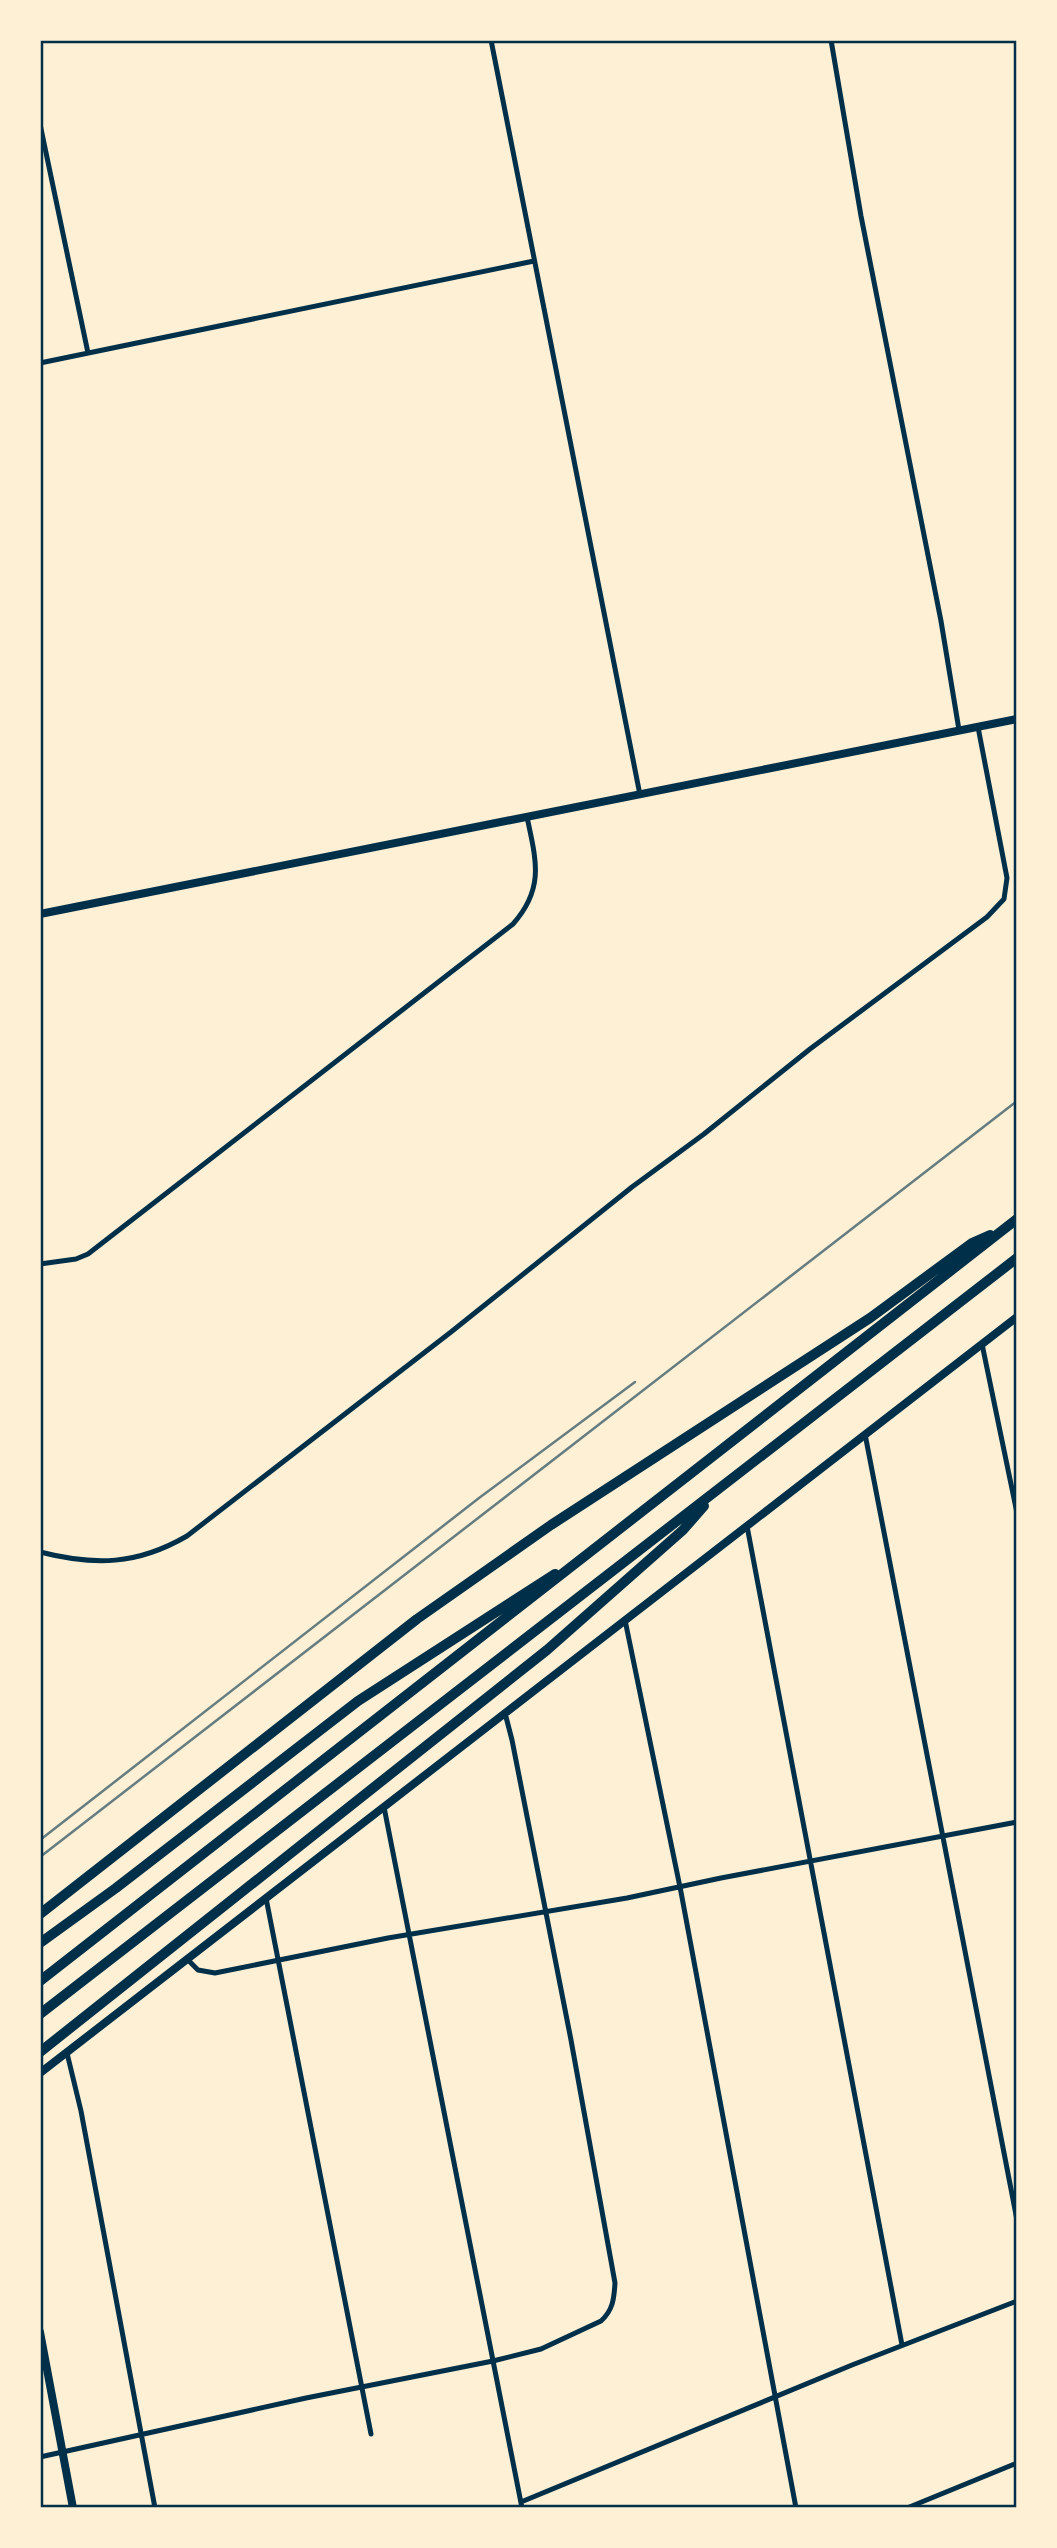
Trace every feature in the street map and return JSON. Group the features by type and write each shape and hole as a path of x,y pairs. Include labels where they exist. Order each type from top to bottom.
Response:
{"highway":[{"path":"40,1981 1017,1219"},
{"path":"40,1914 417,1619 551,1525 870,1318 972,1243 1006,1227"},
{"path":"40,2014 1017,1258"},
{"path":"40,2052 548,1650 683,1530 721,1486"},
{"path":"40,1943 116,1888 358,1701 609,1539"}],"main road":[{"path":"40,914 1017,719"},
{"path":"40,2073 1017,1317"},
{"path":"40,2332 73,2508"}],"street":[{"path":"491,40 640,795"},
{"path":"831,40 873,277 941,621 959,730"},
{"path":"40,124 88,353"},
{"path":"40,363 534,261"},
{"path":"40,1552 72,1560 119,1561 172,1545 187,1536 451,1332 632,1186 987,917 1004,899 1007,878 978,727"},
{"path":"40,1264 76,1259 88,1254 513,924 524,912 535,889 536,860 527,817"},
{"path":"982,1343 1015,1491 1017,1513"},
{"path":"865,1434 1017,2220"},
{"path":"747,1526 902,2346"},
{"path":"625,1620 680,1887 796,2508"},
{"path":"40,2458 541,2349 601,2321 608,2315 614,2304 615,2283 546,1912 505,1713"},
{"path":"384,1807 521,2505 775,2398 1017,2301"},
{"path":"187,1959 198,1970 208,1974 1017,1822"},
{"path":"266,1898 371,2434"},
{"path":"67,2053 84,2125 155,2508"},
{"path":"908,2508 1017,2463"},
{"path":"931,2498 933,2508"}],"railway":[{"path":"40,1857 1017,1101"},
{"path":"40,1840 479,1498 635,1382"}]}
